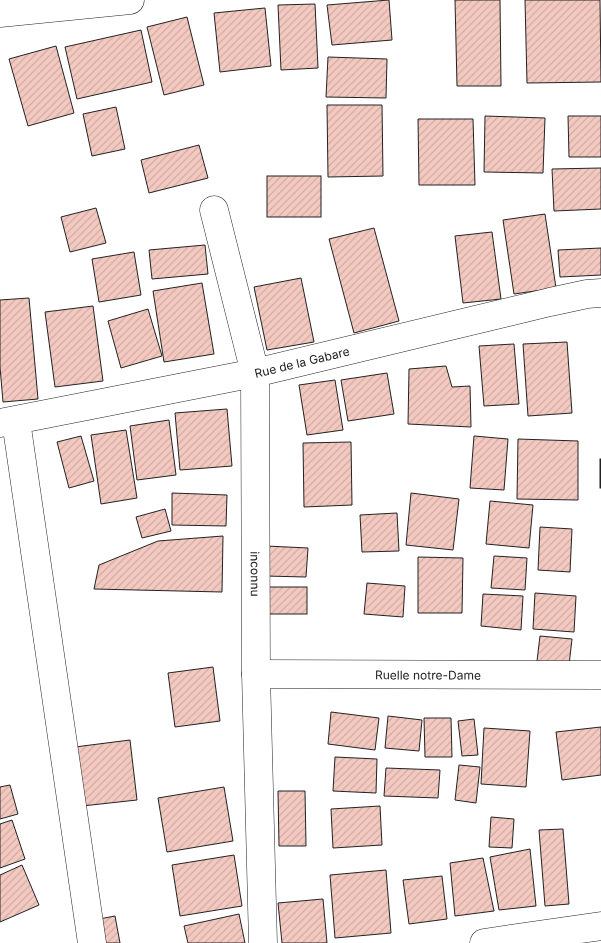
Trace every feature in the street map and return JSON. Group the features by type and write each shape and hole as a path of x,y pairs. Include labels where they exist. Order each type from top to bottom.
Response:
{"street":[{"path":"0,13 130,0"},
{"name":"inconnu","path":"214,210 255,373 256,674 263,943"},
{"name":"Rue de la Gabare","path":"8,422 255,373 550,302 601,293"},
{"path":"8,422 92,943"},
{"name":"Ruelle notre-Dame","path":"256,674 601,674"},
{"path":"484,943 601,926"}],"building":[{"path":"389,0 392,40 332,45 327,5"},
{"path":"455,0 500,0 501,86 457,86"},
{"path":"525,0 600,0 601,82 527,83"},
{"path":"315,4 318,68 281,70 278,5"},
{"path":"265,8 271,66 220,72 214,13"},
{"path":"187,17 204,85 164,95 147,27"},
{"path":"141,30 152,82 77,99 65,47"},
{"path":"56,46 74,113 28,126 9,59"},
{"path":"328,57 387,59 386,98 326,97"},
{"path":"327,105 382,105 383,176 328,177"},
{"path":"116,107 125,149 92,156 83,114"},
{"path":"485,116 545,118 543,173 484,172"},
{"path":"568,116 601,116 601,157 569,157"},
{"path":"418,119 473,119 475,185 419,185"},
{"path":"199,145 208,178 149,193 141,160"},
{"path":"601,168 601,209 554,211 552,169"},
{"path":"267,176 321,176 321,217 267,217"},
{"path":"96,208 106,243 70,252 61,217"},
{"path":"545,214 556,288 514,294 503,220"},
{"path":"374,228 399,321 354,333 329,239"},
{"path":"492,232 501,299 463,303 455,236"},
{"path":"205,245 208,274 152,279 149,250"},
{"path":"601,248 601,275 560,277 558,250"},
{"path":"134,252 141,295 99,302 92,259"},
{"path":"301,278 314,342 267,350 254,287"},
{"path":"202,283 214,354 164,362 153,291"},
{"path":"29,298 38,399 3,402 0,367 0,300"},
{"path":"93,306 103,381 55,387 45,312"},
{"path":"148,309 162,356 121,368 108,321"},
{"path":"567,342 572,413 528,416 523,344"},
{"path":"514,344 519,404 484,406 479,346"},
{"path":"446,366 452,387 470,386 471,427 408,424 409,369"},
{"path":"387,373 394,414 348,421 341,380"},
{"path":"335,380 343,430 307,435 299,385"},
{"path":"227,409 232,466 180,470 175,413"},
{"path":"169,420 176,475 137,480 130,426"},
{"path":"126,430 137,498 101,504 91,435"},
{"path":"81,436 94,481 69,488 57,442"},
{"path":"474,436 508,439 504,490 470,488"},
{"path":"518,439 578,441 578,500 517,499"},
{"path":"351,442 352,505 304,507 303,443"},
{"path":"601,459 601,488 600,488"},
{"path":"172,493 227,495 226,526 172,525"},
{"path":"411,493 459,499 453,550 406,545"},
{"path":"490,501 533,505 529,548 486,544"},
{"path":"165,509 171,531 142,538 136,517"},
{"path":"397,513 399,551 362,552 360,515"},
{"path":"540,527 572,529 570,572 538,570"},
{"path":"223,536 222,592 94,589 99,565 158,541"},
{"path":"266,546 308,548 306,577 265,576"},
{"path":"494,556 527,558 525,590 491,588"},
{"path":"418,557 463,558 462,613 418,613"},
{"path":"367,583 405,586 403,617 364,614"},
{"path":"267,587 307,587 307,614 267,614"},
{"path":"535,593 576,596 574,632 533,629"},
{"path":"483,594 523,596 521,630 481,626"},
{"path":"540,636 572,639 569,665 537,661"},
{"path":"213,667 220,721 175,727 168,673"},
{"path":"331,712 379,718 375,750 328,744"},
{"path":"388,716 422,720 419,751 385,748"},
{"path":"424,718 451,718 452,757 425,757"},
{"path":"474,719 478,755 462,756 458,721"},
{"path":"601,727 601,775 562,780 556,732"},
{"path":"484,728 530,731 526,787 481,784"},
{"path":"130,740 137,800 82,806 75,747"},
{"path":"335,757 377,759 376,793 333,791"},
{"path":"459,765 480,767 476,803 455,800"},
{"path":"386,768 440,770 438,798 384,796"},
{"path":"10,785 18,814 0,819 0,787"},
{"path":"224,787 233,841 167,852 158,798"},
{"path":"278,791 305,791 306,846 279,846"},
{"path":"380,806 382,845 333,848 331,809"},
{"path":"491,817 514,819 512,848 489,847"},
{"path":"12,820 25,859 0,868 0,824"},
{"path":"563,829 569,904 545,906 539,830"},
{"path":"530,849 536,906 499,910 490,857"},
{"path":"234,855 242,906 180,916 172,865"},
{"path":"483,858 494,911 455,916 450,863"},
{"path":"22,865 39,905 0,922 0,875"},
{"path":"386,870 391,933 335,938 330,875"},
{"path":"442,876 447,919 409,924 403,880"},
{"path":"323,899 327,943 282,943 278,903"},
{"path":"239,914 245,943 188,943 184,926"},
{"path":"115,916 120,943 98,943 94,920"}]}
